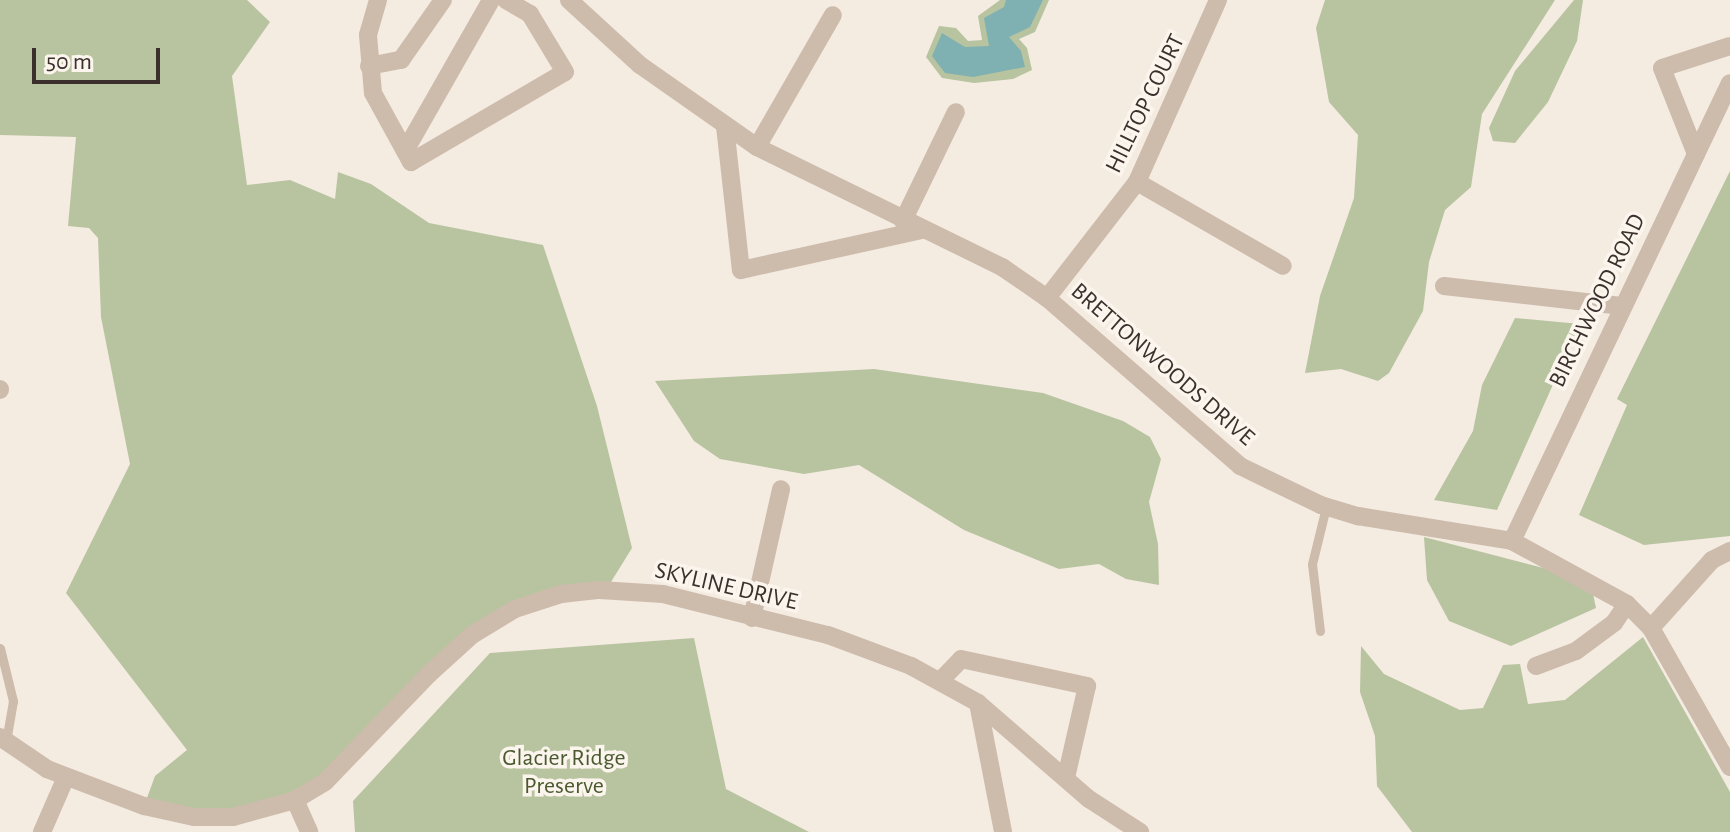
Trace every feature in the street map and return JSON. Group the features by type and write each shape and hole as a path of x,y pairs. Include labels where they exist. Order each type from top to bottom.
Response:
{"street":[{"path":"378,0 368,35 373,93 411,162 565,72 530,14 506,0"},
{"path":"369,66 401,60 443,0"},
{"path":"405,151 491,0"},
{"path":"530,14 544,0"},
{"name":"BRETTONWOODS DRIVE","path":"569,0 640,65 757,147 921,230 1002,267 1047,298 1110,348 1218,451 1326,507 1512,541"},
{"name":"HILLTOP COURT","path":"1047,298 1137,182 1218,0"},
{"path":"757,147 833,15"},
{"path":"1696,154 1662,68 1730,46"},
{"name":"BIRCHWOOD ROAD","path":"1512,541 1730,83"},
{"path":"903,221 956,112"},
{"path":"725,126 741,270 921,230"},
{"path":"1137,182 1283,266"},
{"path":"1444,286 1622,306"},
{"path":"752,618 781,489"},
{"path":"1512,541 1627,604 1651,628 1730,767"},
{"path":"1651,628 1712,560 1730,551"},
{"name":"SKYLINE DRIVE","path":"3,739 66,777 144,806 194,817 233,817 295,800 361,749 472,635 515,609 561,594 600,590 663,594 828,635 940,681 978,703 1066,778 1140,832"},
{"path":"1536,666 1576,651 1614,623 1627,604"},
{"path":"940,681 961,659 1087,686 1066,778"},
{"path":"978,703 1003,832"},
{"path":"42,832 66,777"},
{"path":"295,800 309,832"}],"lane":[{"path":"1320,631 1312,564 1326,507"},
{"path":"0,648 13,701 3,739"}],"green space":[{"path":"0,0 247,0 270,22 232,76 247,185 290,180 335,199 338,172 371,184 429,223 543,245 597,406 632,548 606,590 561,594 472,635 325,782 233,817 144,806 155,776 187,750 66,593 130,464 101,317 98,238 89,228 68,226 76,137 0,135"},
{"path":"1000,0 1049,0 1035,32 1019,39 1027,48 1032,70 1013,79 974,83 942,78 926,57 939,26 956,28 968,41 982,40 978,16"},
{"path":"1325,0 1555,0 1482,114 1471,187 1445,210 1429,262 1423,311 1389,373 1378,381 1341,369 1305,373 1320,296 1354,198 1358,135 1329,102 1316,28"},
{"path":"1574,0 1583,0 1577,41 1548,102 1515,143 1493,141 1489,128 1515,71"},
{"path":"1730,171 1730,536 1644,545 1579,515 1627,405 1617,399"},
{"path":"1515,318 1580,324 1497,510 1434,500 1473,431 1482,385"},
{"path":"874,369 1043,393 1123,421 1150,437 1161,459 1149,502 1158,544 1159,585 1126,579 1099,564 1059,569 964,530 859,465 804,474 720,459 694,441 655,381"},
{"path":"1424,537 1590,580 1596,608 1511,646 1449,621 1427,580"},
{"path":"1643,637 1730,792 1730,832 1412,832 1377,786 1375,736 1360,692 1361,646 1384,674 1460,710 1483,708 1503,665 1520,664 1528,704 1565,700"},
{"name":"Glacier Ridge Preserve","path":"694,638 726,789 809,832 355,832 353,801 490,653"}],"water":[{"path":"1006,0 1043,0 1030,27 1009,37 1021,51 1025,67 973,77 945,73 932,56 942,33 965,47 989,46 984,18 1004,7"}]}
